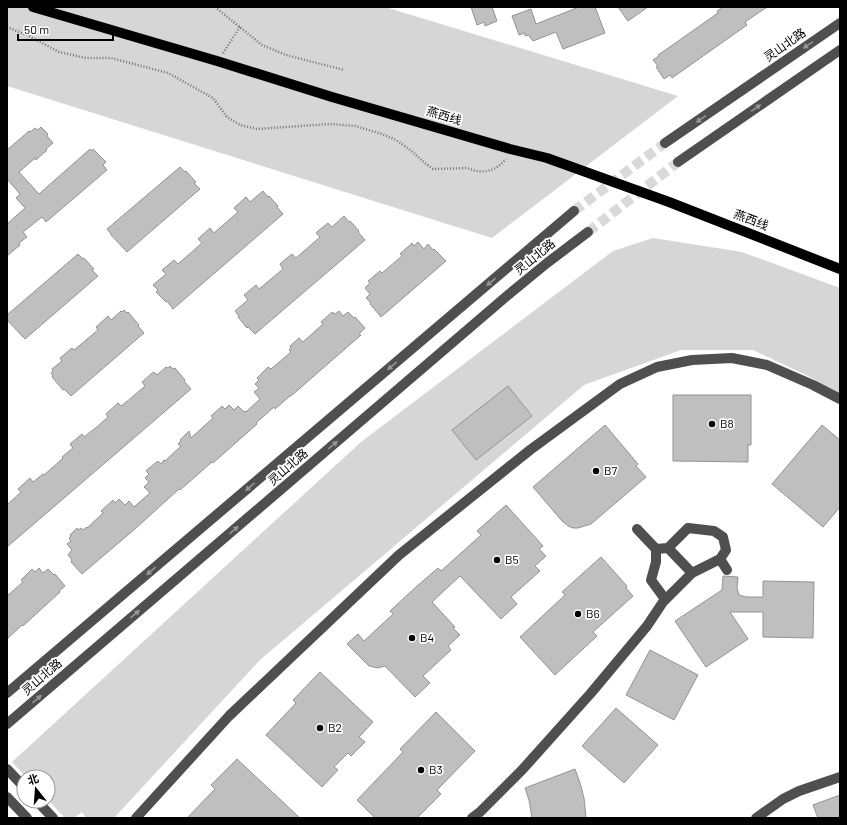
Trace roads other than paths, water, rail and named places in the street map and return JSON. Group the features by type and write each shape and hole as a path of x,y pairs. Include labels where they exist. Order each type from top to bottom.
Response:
{"main road":[{"name":"燕西线","path":"33,7 217,61 332,97 510,149 547,158 669,202 840,269"}],"street":[{"name":"灵山北路","path":"665,143 840,23"},
{"path":"678,162 840,50"},
{"name":"灵山北路","path":"7,693 574,211"},
{"name":"灵山北路","path":"7,724 508,296 547,263 588,232"},
{"path":"136,818 229,716 399,555 530,450 620,384 657,367 692,360 732,358 767,365 813,385 840,400"},
{"path":"472,818 480,812 522,770 591,693 646,626 665,599 692,573 720,558 726,550 723,537 714,531 688,528 668,548 656,549"},
{"path":"637,529 656,549 656,562 652,580 665,599"},
{"path":"668,548 692,573"},
{"path":"720,558 727,570"},
{"path":"7,769 16,779"},
{"path":"756,818 783,799 799,791 840,777"},
{"path":"7,797 27,818"},
{"path":"45,809 53,818"}],"tunnel":[{"path":"574,211 665,143"},
{"path":"588,232 678,162"}],"place":[{"name":"B8","path":"712,424"},
{"name":"B7","path":"596,471"},
{"name":"B5","path":"497,560"},
{"name":"B6","path":"578,614"},
{"name":"B4","path":"412,638"},
{"name":"B2","path":"320,728"},
{"name":"B3","path":"421,770"}]}
